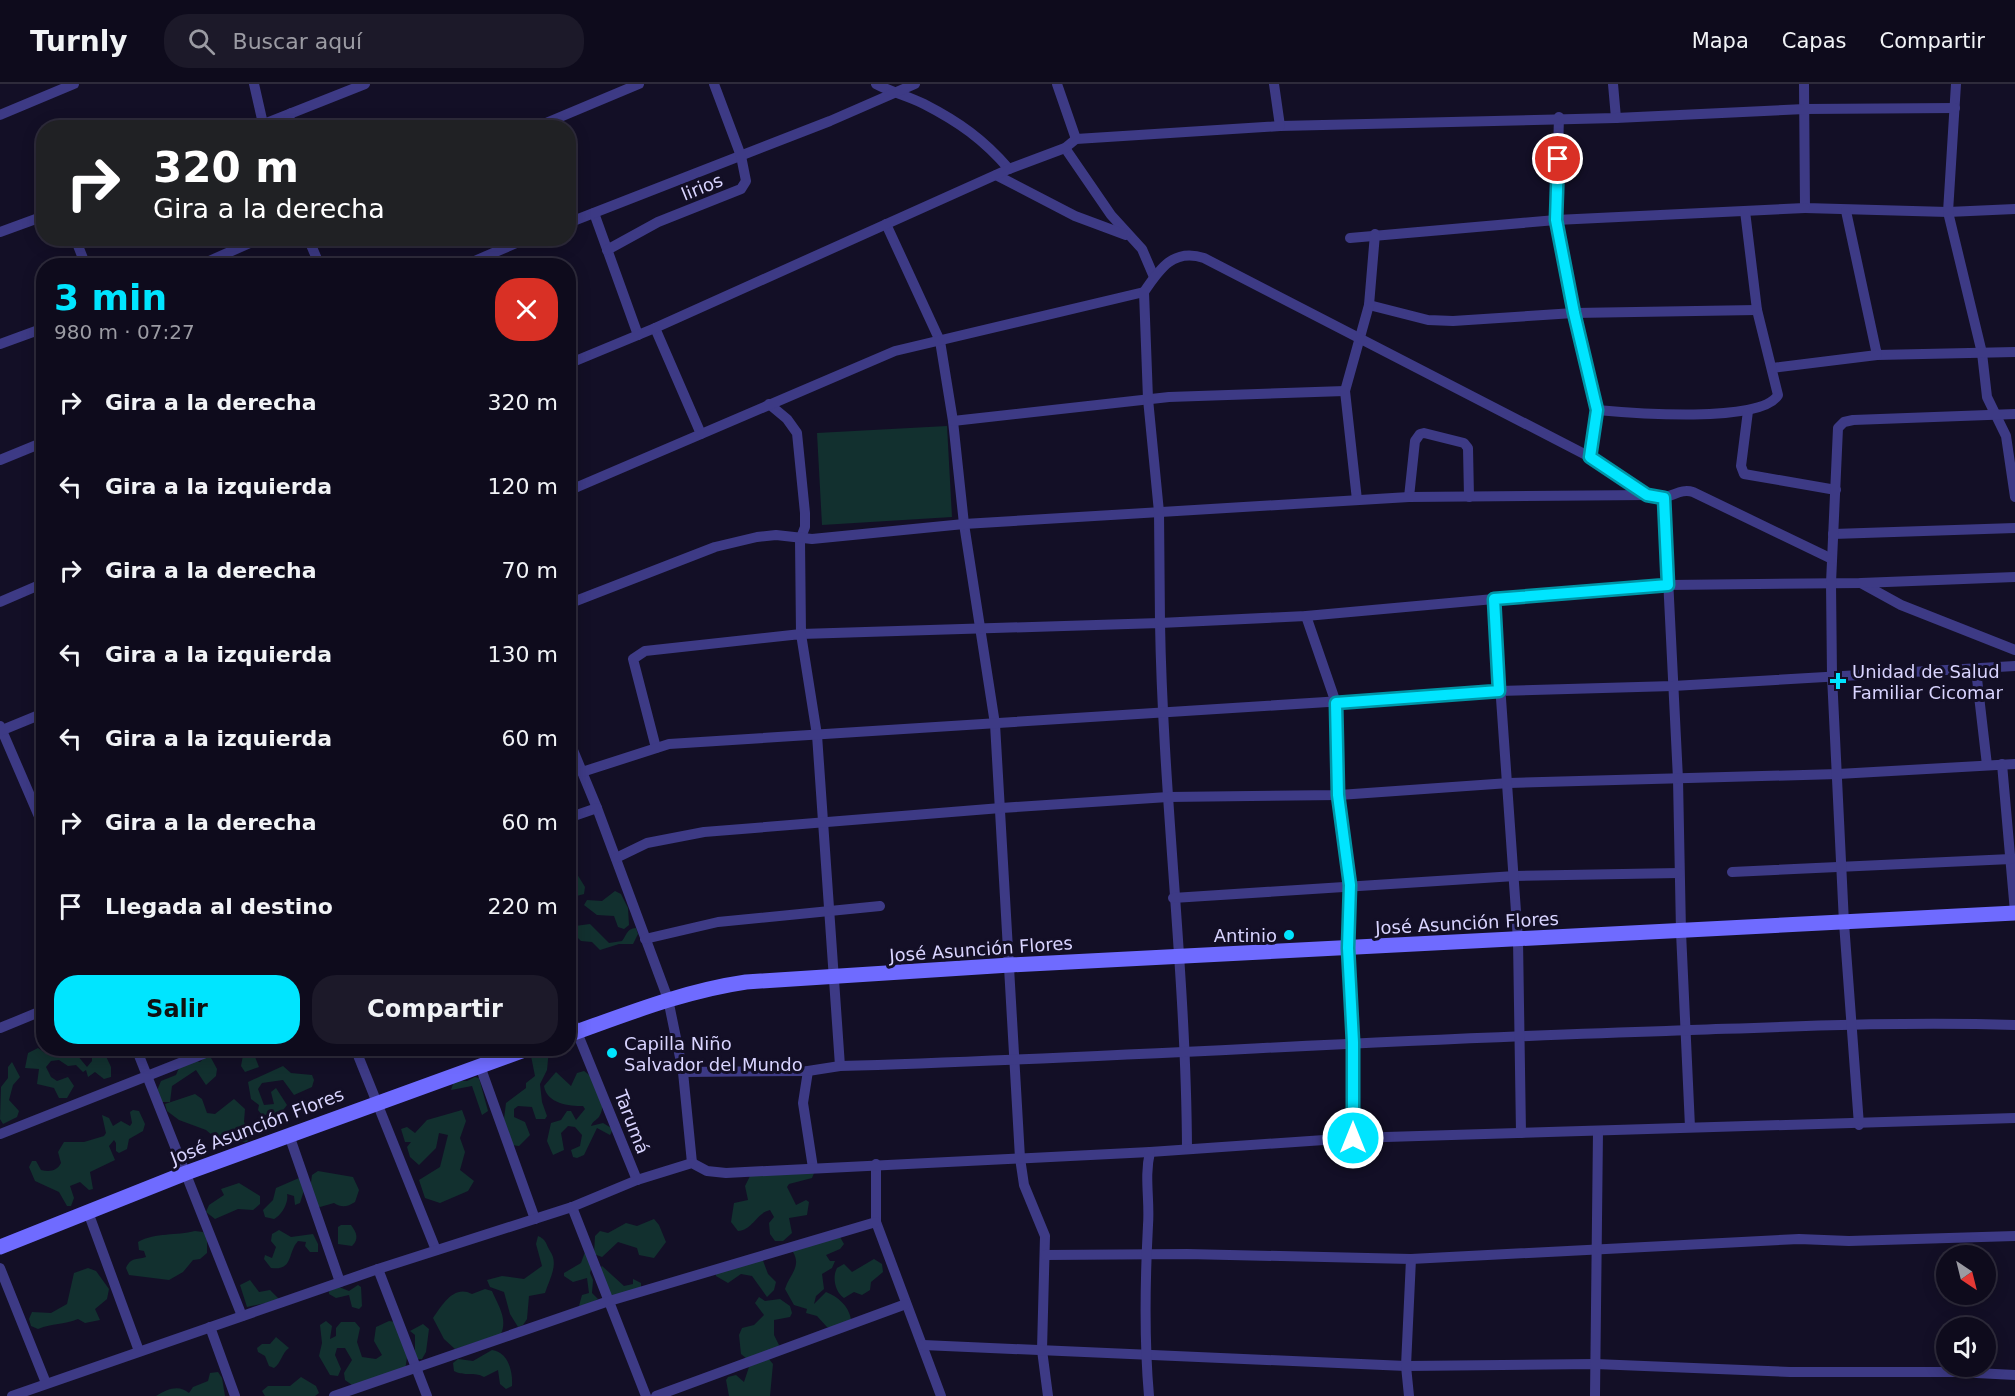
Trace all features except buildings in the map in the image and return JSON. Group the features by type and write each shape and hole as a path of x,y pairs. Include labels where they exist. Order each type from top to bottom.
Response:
{"street":[{"path":"0,115 74,84"},
{"path":"254,84 259,120"},
{"path":"274,120 364,84"},
{"path":"553,120 639,84"},
{"name":"lirios","path":"608,250 658,222 741,189 746,181 741,156 714,84"},
{"path":"876,84 894,94 923,104 971,131 987,143 1009,169"},
{"path":"576,220 741,156 915,84"},
{"path":"1057,84 1076,139"},
{"path":"1274,84 1280,126"},
{"path":"1613,84 1616,117"},
{"path":"1804,84 1805,208"},
{"path":"1956,84 1948,212 1982,353 1987,397 2006,436 2015,497"},
{"path":"576,361 655,328 1009,169 1065,148 1076,139 1280,126 1616,117 1805,109 1955,108"},
{"path":"288,120 291,113"},
{"path":"1559,117 1556,220 1574,313 1597,410 1590,457"},
{"path":"1065,148 1111,215 1142,249 1154,277"},
{"path":"996,175 1075,216 1129,236"},
{"path":"1350,238 1375,234 1556,220 1805,208 1845,211 1948,212 2015,209"},
{"path":"1845,211 1877,356"},
{"path":"1597,410 1691,414 1748,411 1767,406 1775,401 1778,395 1757,310 1745,212"},
{"path":"594,213 638,335"},
{"path":"0,232 36,219"},
{"path":"886,224 940,341 953,421 964,524 995,724 1020,1158 1024,1185 1045,1236 1042,1350 1048,1396"},
{"path":"1357,500 1346,392 1369,305 1375,234"},
{"path":"216,258 243,246"},
{"path":"482,258 509,246"},
{"path":"1187,1148 1186,1053 1177,957 1162,712 1159,512 1148,399 1144,292 1154,277 1176,256 1189,253 1590,457 1647,495"},
{"path":"576,488 895,351 1144,292"},
{"path":"1369,305 1428,320 1574,313 1757,310"},
{"path":"655,328 701,434"},
{"path":"0,344 36,331"},
{"path":"1772,368 1877,356 2015,352"},
{"path":"953,421 1148,399 1346,392"},
{"path":"769,404 787,419 797,433 805,513 805,527 800,540 801,634 817,735 840,1066"},
{"path":"1748,411 1741,466 1744,474 1836,490"},
{"path":"1859,1125 1832,676 1831,583 1838,428 1844,422 2015,414"},
{"path":"1409,497 1415,441 1420,434 1424,433 1464,443 1468,448 1469,497"},
{"path":"0,460 36,445"},
{"path":"576,601 735,540 776,535 800,540 964,524 1409,497 1647,495 1664,498 1686,490 1832,559"},
{"path":"1664,498 1678,779 1684,1030 1690,1127"},
{"path":"1833,534 2015,528"},
{"path":"656,748 633,659 645,651 801,634 981,630 1306,616 1668,585 1861,583 2015,577"},
{"path":"1861,583 1901,605 2015,650"},
{"path":"0,602 36,587"},
{"path":"1494,599 1499,691 1509,783 1515,876 1521,1035 1521,1133"},
{"path":"1306,616 1336,703 1338,795 1350,885 1348,948 1353,1042 1353,1138"},
{"path":"582,772 669,744 1499,691 1673,686 2015,666"},
{"path":"1976,670 1987,765"},
{"path":"36,716 1,729 36,810"},
{"path":"576,757 668,999 683,1072 692,1163"},
{"path":"2002,764 2015,912"},
{"path":"616,858 648,843 704,832 1000,808 1168,797 1338,795 1509,783 1838,774 2015,764"},
{"path":"576,815 597,808"},
{"path":"1732,872 2010,860"},
{"path":"1173,898 1515,876 1679,873"},
{"path":"645,939 718,922 880,906"},
{"name":"José Asunción Flores","path":"576,1032 705,988 746,982 1010,965 1681,932 2015,912"},
{"path":"0,1028 36,1013"},
{"path":"683,1072 808,1071 840,1066 1186,1053 1353,1042 1852,1023 2015,1025"},
{"name":"Tarumá","path":"576,1038 637,1180"},
{"path":"139,1056 242,1316"},
{"path":"0,1134 197,1056"},
{"path":"358,1056 436,1250"},
{"name":"José Asunción Flores","path":"0,1247 186,1173 508,1056"},
{"path":"480,1066 535,1219"},
{"path":"808,1071 803,1103 813,1168"},
{"path":"12,1396 32,1392 46,1383 378,1269 572,1207 637,1180 692,1163 707,1171 726,1173 1150,1152 1353,1138 2015,1119"},
{"path":"1595,1396 1598,1131"},
{"path":"289,1136 340,1282"},
{"path":"1149,1396 1146,1353 1148,1254 1146,1171 1150,1152"},
{"path":"876,1164 876,1222 941,1396"},
{"path":"572,1207 606,1302 646,1396"},
{"path":"88,1212 138,1351"},
{"path":"334,1396 606,1302 876,1222"},
{"path":"1045,1255 1148,1254 1411,1259 1798,1239 1850,1241 2015,1236"},
{"path":"1409,1396 1406,1366 1411,1259"},
{"path":"0,1268 46,1383"},
{"path":"378,1269 427,1396"},
{"path":"656,1396 906,1304"},
{"path":"210,1327 235,1396"},
{"path":"923,1345 1406,1366 1595,1364 1790,1372 1957,1372 2015,1375"}],"green space":[{"path":"947,426 952,517 822,525 817,433"},
{"path":"576,866 578,867 577,874 585,887 584,894 576,896"},
{"path":"615,891 621,894 628,908 629,925 624,929 618,927 614,916 597,915 584,905 587,900 602,901"},
{"path":"590,924 609,943 622,941 628,931 636,928 638,934 633,944 619,944 600,950 592,942 581,941 576,936 576,926"},
{"path":"36,1049 36,1056 78,1056 87,1067 92,1061 92,1056 106,1056 111,1067 111,1077 104,1079 95,1072 88,1077 86,1070 83,1072 76,1065 68,1066 59,1060 51,1061 46,1067 51,1077 57,1081 68,1077 74,1086 67,1098 59,1098 54,1088 37,1084 39,1069 25,1068 28,1053"},
{"path":"206,1056 210,1056 217,1069 216,1076 206,1085 196,1070 172,1086 170,1102 162,1102 156,1093 161,1081 176,1075 179,1068 193,1060 200,1062"},
{"path":"243,1056 255,1056 259,1067 245,1072 241,1066"},
{"path":"531,1056 548,1056 547,1070 540,1084 542,1102 547,1116 545,1119 536,1119 532,1107 518,1106 514,1109 514,1117 525,1122 530,1135 519,1146 511,1145 504,1119 506,1103 526,1088 526,1083 535,1076"},
{"path":"12,1062 20,1077 13,1085 9,1100 19,1111 17,1117 3,1124 0,1119 1,1087 8,1078 8,1067"},
{"path":"283,1066 291,1073 312,1075 314,1080 312,1087 294,1095 283,1080 262,1083 258,1089 264,1105 274,1104 271,1092 276,1088 287,1105 280,1114 262,1115 258,1110 259,1105 251,1099 248,1082"},
{"path":"584,1071 596,1085 602,1104 600,1115 591,1126 603,1123 613,1129 610,1135 597,1128 584,1155 577,1158 573,1157 571,1150 580,1146 582,1135 575,1127 568,1126 561,1133 564,1150 553,1155 547,1141 551,1123 561,1120 567,1111 571,1111 576,1120 585,1109 583,1106 559,1103 549,1097 544,1086 556,1072 571,1086 577,1073"},
{"path":"475,1077 479,1078 488,1111 482,1115 472,1086 451,1090 454,1081 467,1081"},
{"path":"195,1094 202,1099 207,1113 215,1114 234,1099 245,1109 244,1122 250,1135 247,1142 218,1140 206,1130 179,1120 167,1111 165,1104"},
{"path":"462,1110 466,1121 460,1138 465,1152 460,1170 474,1181 468,1191 440,1203 425,1198 419,1180 440,1167 448,1135 439,1133 436,1148 419,1165 410,1157 407,1147 411,1142 405,1142 401,1129 407,1127 415,1133 427,1120"},
{"path":"139,1111 145,1124 143,1131 129,1139 127,1149 119,1153 116,1151 114,1140 109,1146 115,1160 90,1172 93,1189 89,1190 80,1182 70,1186 74,1198 71,1206 67,1206 59,1192 35,1181 29,1167 32,1161 36,1161 41,1170 55,1169 61,1163 58,1152 64,1142 84,1142 104,1136 106,1133 102,1115 109,1118 113,1126 121,1121 130,1126 132,1123 130,1112"},
{"path":"318,1171 353,1177 359,1190 355,1202 344,1206 334,1203 320,1207 312,1204 309,1197 312,1175"},
{"path":"815,1171 812,1178 789,1184 787,1187 796,1205 806,1200 809,1202 807,1215 789,1218 792,1233 783,1241 775,1241 770,1234 769,1223 774,1217 770,1210 761,1214 743,1230 738,1231 731,1222 734,1203 748,1200 745,1186 750,1176"},
{"path":"299,1178 305,1187 300,1203 295,1205 294,1196 287,1194 286,1204 280,1215 274,1219 265,1217 263,1210 273,1200 276,1188"},
{"path":"239,1183 260,1196 260,1204 253,1210 238,1209 215,1219 206,1212 209,1205 224,1195 221,1189"},
{"path":"654,1219 666,1242 654,1258 639,1255 637,1248 618,1242 602,1257 594,1254 595,1236 600,1231 608,1233 626,1223 637,1226"},
{"path":"351,1225 355,1231 356,1238 352,1246 338,1244 338,1227"},
{"path":"279,1230 291,1237 313,1234 318,1244 318,1252 310,1252 305,1246 306,1242 298,1241 287,1264 283,1267 271,1268 264,1259 265,1255 272,1258 276,1247 271,1241 272,1234"},
{"path":"203,1232 207,1237 207,1253 200,1259 193,1260 183,1272 169,1280 129,1275 126,1268 130,1262 146,1257 144,1251 139,1250 138,1242 159,1235"},
{"path":"538,1236 544,1240 553,1256 553,1271 545,1293 529,1296 527,1319 523,1325 518,1327 510,1314 504,1292 490,1287 487,1280 502,1276 524,1279 542,1266 536,1244"},
{"path":"840,1237 844,1244 840,1249 826,1255 830,1261 835,1261 832,1268 822,1274 824,1289 816,1296 814,1304 826,1292 842,1302 851,1319 835,1328 827,1327 817,1316 806,1313 807,1309 794,1305 785,1289 795,1267 793,1252 795,1245"},
{"path":"585,1252 593,1263 590,1273 593,1280 592,1293 598,1299 582,1308 579,1306 582,1295 589,1293 587,1278 573,1282 564,1276 564,1273 581,1263"},
{"path":"762,1258 768,1274 776,1282 774,1290 767,1297 752,1276 741,1274 728,1283 716,1276 716,1272"},
{"path":"874,1259 882,1264 883,1272 871,1282 870,1290 862,1295 854,1292 844,1298 838,1292 835,1284 837,1268 844,1264 852,1272"},
{"path":"602,1266 624,1286 633,1284 633,1279 641,1283 641,1287 620,1298 605,1293 599,1269"},
{"path":"88,1268 96,1271 109,1289 107,1299 95,1309 100,1320 85,1323 78,1319 38,1329 31,1326 29,1319 32,1312 51,1313 67,1304 74,1273"},
{"path":"250,1280 259,1292 270,1290 280,1300 247,1307 240,1285"},
{"path":"358,1285 361,1287 362,1306 359,1309 352,1307 349,1295 336,1298 329,1294 329,1291 339,1287 349,1291"},
{"path":"485,1289 492,1291 501,1312 503,1328 501,1334 455,1349 444,1339 433,1318 454,1294 466,1292 472,1294"},
{"path":"759,1297 765,1301 780,1299 790,1306 792,1313 790,1317 774,1320 774,1335 779,1345 777,1349 747,1359 741,1354 739,1335 742,1328 754,1325 764,1315 755,1303"},
{"path":"326,1321 332,1326 330,1339 336,1336 336,1328 341,1322 355,1322 360,1328 357,1342 362,1357 376,1359 382,1355 374,1341 376,1327 389,1321 396,1322 407,1357 405,1371 352,1385 345,1380 344,1373 352,1360 345,1348 337,1348 335,1355 341,1369 338,1376 330,1375 319,1356 322,1343 320,1325"},
{"path":"423,1324 429,1329 426,1352 422,1359 415,1359 415,1335 410,1331"},
{"path":"276,1337 289,1348 274,1368 269,1366 265,1356 258,1352 257,1348 262,1344 270,1344"},
{"path":"492,1350 506,1358 512,1374 512,1386 506,1389 500,1384 498,1370 484,1377 454,1371 453,1363 458,1359 473,1361"},
{"path":"768,1358 773,1364 770,1396 729,1396 726,1380 728,1377 736,1375 744,1382 749,1367"},
{"path":"218,1372 222,1378 225,1396 156,1396 173,1388 189,1393 193,1387 208,1381 210,1373"},
{"path":"301,1377 316,1386 319,1393 315,1396 265,1396 262,1391 268,1386 290,1386"}],"place":[{"name":"Unidad de Salud Familiar Cicomar","path":"1838,681"},
{"name":"Antinio","path":"1289,935"},
{"name":"Capilla Niño Salvador del Mundo","path":"612,1053"}],"route":[{"path":"1353,1138 1353,1042 1348,948 1350,885 1338,795 1336,703 1499,691 1494,599 1668,585 1664,498 1647,495 1590,457 1597,410 1574,313 1556,220 1558,159"}]}
